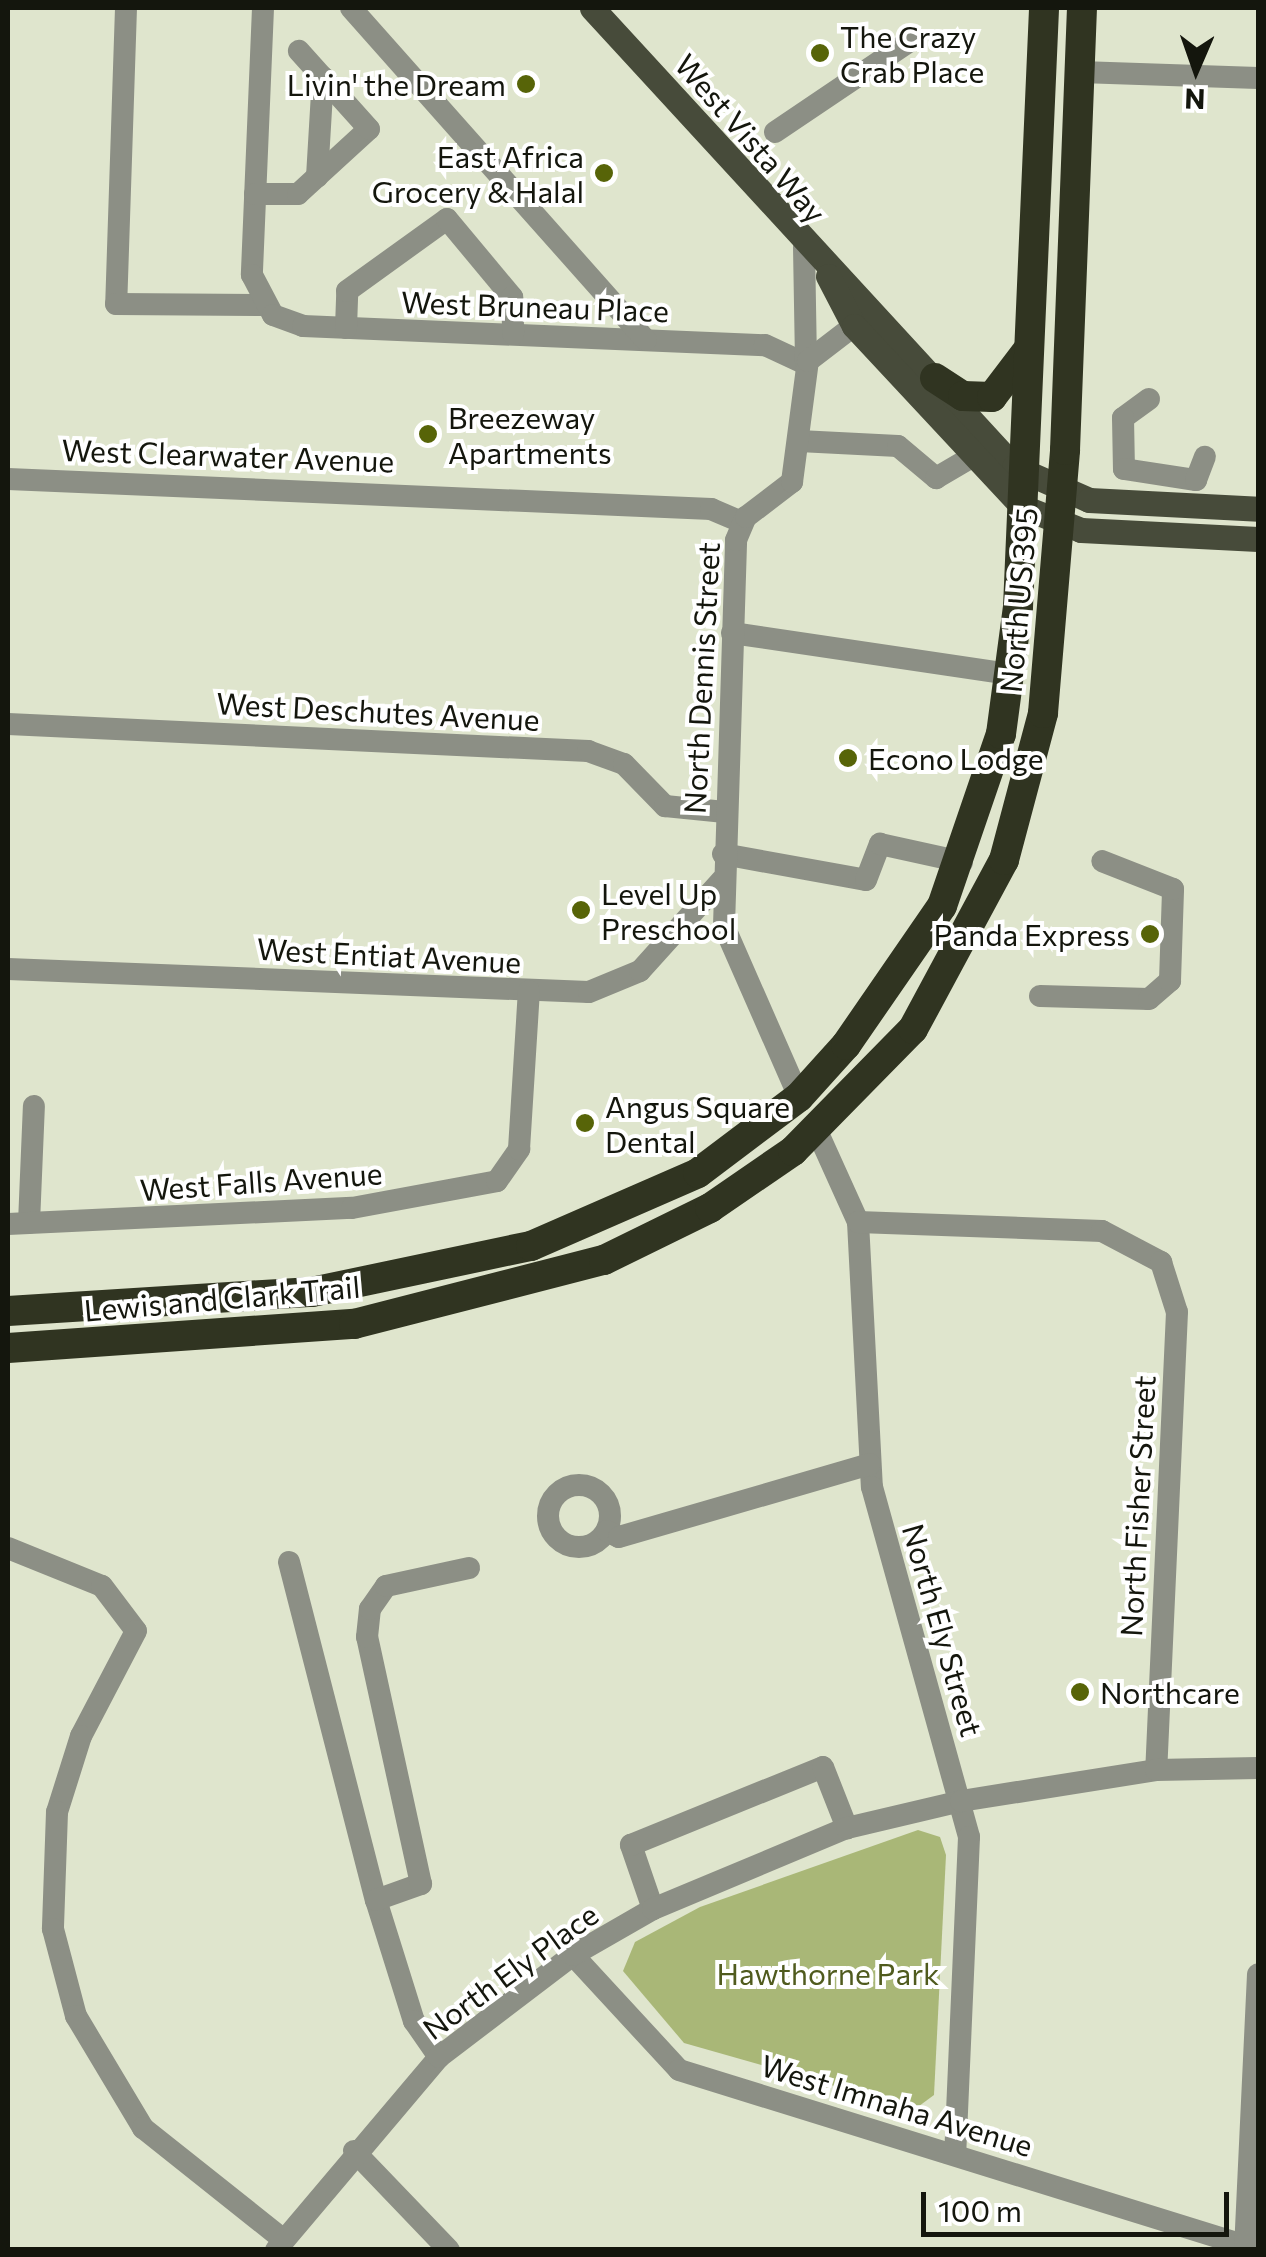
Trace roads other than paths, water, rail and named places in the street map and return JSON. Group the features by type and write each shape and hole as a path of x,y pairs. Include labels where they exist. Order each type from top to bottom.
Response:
{"highway":[{"name":"North US 395","path":"799,1097 906,966 962,862 1010,674 1023,506 1044,8"},
{"name":"North US 395","path":"816,1131 913,1029 1004,860 1043,714 1062,492 1082,8"},
{"path":"935,378 964,396 992,397 1008,386 1030,344"},
{"name":"Lewis and Clark Trail","path":"8,1311 312,1292 531,1246 671,1190 799,1097"},
{"name":"Lewis and Clark Trail","path":"8,1348 287,1333 490,1295 678,1226 816,1131"}],"main road":[{"name":"West Vista Way","path":"592,8 804,247 823,267 876,307 1024,474"},
{"name":"West Vista Way","path":"823,267 854,326 972,456 1023,506 1060,525"},
{"path":"1024,474 1062,492 1258,510"},
{"path":"1060,525 1258,539"}],"street":[{"path":"126,8 116,304 263,305 252,275 262,8"},
{"path":"351,8 646,340"},
{"path":"774,132 910,41"},
{"path":"255,194 298,194 369,129 299,51"},
{"path":"1080,72 1258,78"},
{"path":"317,177 323,77"},
{"path":"346,328 346,291 447,220 512,297 513,334"},
{"name":"North Dennis Street","path":"799,1097 734,960 722,880 732,632 742,522 788,488 799,441 806,364 804,247"},
{"name":"West Bruneau Place","path":"263,305 285,322 346,328 765,345 806,364"},
{"path":"806,364 876,307"},
{"path":"1150,399 1124,418 1124,469 1196,480 1205,457"},
{"path":"799,441 898,446 936,478 972,456"},
{"name":"West Clearwater Avenue","path":"8,478 711,509 742,522"},
{"path":"732,632 1010,674"},
{"name":"West Deschutes Avenue","path":"8,724 588,751 624,764 665,806 726,812"},
{"path":"723,854 866,880 880,844 962,862"},
{"path":"1040,996 1150,999 1170,982 1173,889 1102,861"},
{"name":"West Entiat Avenue","path":"8,968 529,991 620,984 722,880"},
{"name":"West Falls Avenue","path":"18,1224 366,1206 479,1188 512,1170 529,991"},
{"path":"18,1224 34,1106"},
{"name":"North Ely Street","path":"816,1131 858,1222 870,1464 969,1837 955,2153"},
{"name":"North Fisher Street","path":"858,1222 1102,1232 1151,1252 1177,1312 1156,1770"},
{"path":"607,1531 619,1537 870,1464"},
{"path":"8,1548 78,1572 120,1600 134,1623 132,1650 81,1736 57,1812 50,1888 64,1976 94,2055 143,2128 280,2245"},
{"path":"289,1562 376,1900 414,2022 439,2057"},
{"path":"376,1900 421,1884 367,1637 370,1609 386,1586 470,1568"},
{"path":"653,1909 631,1845 823,1767 847,1828"},
{"name":"North Ely Place","path":"280,2245 354,2151 439,2057 573,1955 653,1909 847,1828 962,1801 1156,1770 1258,1768"},
{"name":"West Imnaha Avenue","path":"573,1955 679,2070 955,2153 1246,2248"},
{"path":"1246,2248 1258,1974"},
{"path":"354,2151 449,2250"}],"place":[{"name":"The Crazy Crab Place","path":"820,53"},
{"name":"Livin' the Dream","path":"526,84"},
{"name":"East Africa Grocery & Halal","path":"604,173"},
{"name":"Breezeway Apartments","path":"428,434"},
{"name":"Econo Lodge","path":"848,758"},
{"name":"Level Up Preschool","path":"581,910"},
{"name":"Panda Express","path":"1150,934"},
{"name":"Angus Square Dental","path":"585,1123"},
{"name":"Northcare","path":"1080,1692"}],"park label":[{"name":"Hawthorne Park","path":"828,1973"}]}
